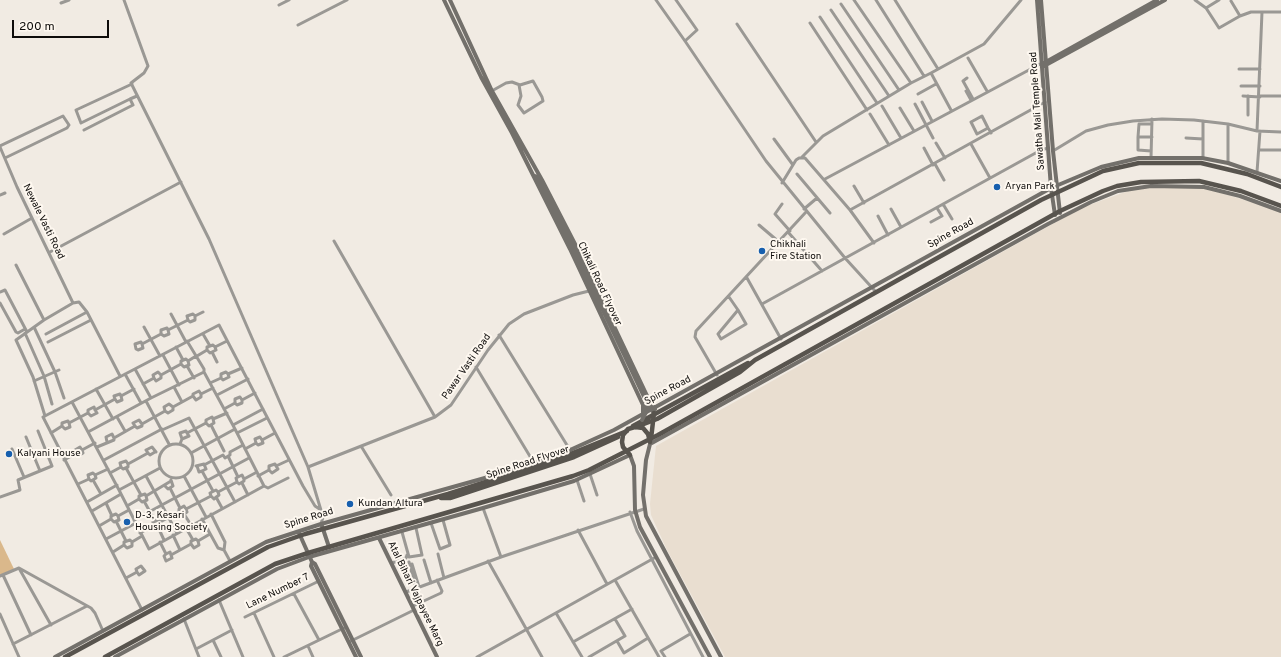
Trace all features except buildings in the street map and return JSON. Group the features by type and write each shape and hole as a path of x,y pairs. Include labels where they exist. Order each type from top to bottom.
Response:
{"main road":[{"path":"1057,192 1086,178 1108,170 1130,164 1150,162 1195,163 1232,169 1281,187"},
{"path":"105,657 276,564 310,557 329,547 573,476 589,470 658,435 1060,211 1118,186 1151,181 1199,182 1241,191 1281,206"},
{"name":"Spine Road","path":"65,657 247,557 299,533 435,497 571,452 657,419 740,372 755,360 1057,192"},
{"path":"1072,205 1075,210"},
{"name":"Spine Road Flyover","path":"435,497 450,498 574,458 623,435 630,428 655,411 755,360"},
{"path":"650,442 655,411"},
{"path":"630,428 643,428 650,442"},
{"path":"623,435 622,445 630,455"}],"street":[{"path":"61,4 69,0"},
{"path":"124,0 148,66 144,73 137,77 132,84 76,110 81,122 137,96"},
{"path":"279,5 289,0"},
{"path":"298,25 347,0"},
{"path":"444,0 490,92 538,172 576,246 655,411"},
{"path":"450,0 490,92"},
{"path":"656,0 782,183 845,258 876,292"},
{"path":"676,0 697,30 685,41"},
{"path":"854,0 911,83"},
{"path":"876,0 924,76"},
{"path":"895,0 938,69"},
{"path":"782,183 796,160 802,157 816,142 899,90 984,44 1021,0"},
{"name":"Sawatha Mali Temple Road","path":"1037,0 1044,64 1051,188 1056,220"},
{"name":"Sawatha Mali Temple Road","path":"1041,0 1045,102 1050,149 1062,217"},
{"path":"1044,64 1157,0"},
{"path":"825,179 987,91 1044,64 1165,0"},
{"path":"1195,0 1206,8 1219,28 1240,16 1251,12 1281,12"},
{"path":"1206,8 1220,0"},
{"path":"1231,1 1240,16"},
{"path":"841,4 899,90"},
{"path":"831,10 889,96"},
{"path":"1258,172 1262,12"},
{"path":"820,17 877,103"},
{"path":"810,23 867,110"},
{"path":"737,24 816,142"},
{"path":"968,58 987,91"},
{"path":"1238,69 1260,69"},
{"path":"930,73 951,110"},
{"path":"967,78 963,81 972,99"},
{"path":"490,92 509,82 519,85 534,82 542,97 542,102 528,111 523,112 518,105 521,96 519,85"},
{"path":"132,84 209,239 308,467 323,517 322,526 329,547"},
{"path":"918,94 936,84"},
{"path":"1241,86 1260,86"},
{"path":"966,92 972,99"},
{"path":"1243,96 1281,96"},
{"path":"1248,96 1248,115"},
{"path":"130,99 133,105"},
{"path":"84,130 140,102"},
{"path":"922,102 932,121"},
{"path":"850,210 972,144 1045,102"},
{"path":"915,104 933,138"},
{"path":"882,106 901,138"},
{"path":"900,108 914,131"},
{"path":"870,114 889,145"},
{"path":"0,146 63,116 70,125 4,161"},
{"path":"988,128 977,134 971,122 982,116 991,133"},
{"path":"1151,158 1152,119"},
{"path":"762,304 990,178 1075,136 1096,128 1122,122 1152,119 1203,120 1259,131 1281,132"},
{"path":"1203,120 1203,158"},
{"path":"508,122 590,291 643,405 643,415"},
{"path":"1151,151 1138,150 1138,137 1139,124 1152,124"},
{"path":"1228,124 1228,163"},
{"path":"1138,137 1152,137"},
{"path":"1186,138 1203,139"},
{"path":"774,139 792,165"},
{"path":"936,143 945,158"},
{"path":"972,144 990,178"},
{"name":"Newale Vasti Road","path":"0,146 4,161 50,252 73,303"},
{"path":"924,148 944,180"},
{"path":"1259,150 1281,150"},
{"path":"802,157 825,179 874,243"},
{"name":"Spine Road","path":"322,526 571,452 643,415 655,411 1051,188 1112,163 1151,158 1203,158 1228,163 1258,172 1281,182"},
{"path":"538,172 539,180"},
{"name":"Chikali Road Flyover","path":"533,174 539,180 573,247 647,403 655,411"},
{"path":"797,174 830,213"},
{"path":"50,252 181,182"},
{"path":"854,186 864,203"},
{"path":"721,657 648,523 644,509 644,480 650,442 1056,220 1112,193 1134,187 1194,186 1210,188 1240,196 1281,211"},
{"path":"0,196 5,193"},
{"path":"717,375 695,337 696,332 780,242 817,198"},
{"path":"782,204 775,214 822,271"},
{"path":"944,204 952,219"},
{"path":"931,222 942,216 937,208"},
{"path":"891,209 902,227"},
{"path":"878,216 888,235"},
{"path":"4,234 32,218"},
{"path":"759,225 780,242"},
{"path":"334,241 435,417"},
{"path":"16,265 44,320"},
{"path":"747,278 781,339"},
{"path":"0,292 5,290 26,331 44,376 52,404"},
{"name":"Pawar Vasti Road","path":"308,467 435,417 451,405 476,367 509,324 524,314 573,295 590,291"},
{"path":"729,297 738,310 746,324 722,339 718,334 738,310"},
{"path":"0,303 16,332 18,333 34,327 73,303 80,302 87,312 120,376"},
{"path":"46,334 87,312"},
{"path":"142,344 161,334 160,331 166,328 168,330 188,320 187,316 193,314 194,316 203,312"},
{"path":"171,314 197,356 264,486"},
{"path":"48,342 91,320"},
{"path":"45,416 219,325 314,506 321,510"},
{"path":"34,327 55,372 64,398"},
{"path":"144,327 179,385"},
{"path":"26,331 16,340 34,381 45,416 43,417 142,610"},
{"path":"203,334 210,346 213,345 215,347 227,341"},
{"path":"499,336 571,452"},
{"path":"183,360 186,359 188,361 208,350 207,348 210,346"},
{"path":"176,347 183,360"},
{"path":"212,352 216,350 215,347"},
{"path":"208,350 209,353 212,352 218,362"},
{"path":"144,384 154,378 153,375 158,372 161,375 171,370 181,364 180,362 183,360"},
{"path":"186,366 189,364 188,361"},
{"path":"181,364 183,367 186,366 194,378"},
{"path":"476,367 534,463"},
{"path":"210,383 221,378 221,374 226,372 228,374 242,368"},
{"path":"135,369 151,398"},
{"path":"34,381 59,370"},
{"path":"88,432 151,398 204,372"},
{"path":"125,374 141,404"},
{"path":"217,395 248,379"},
{"path":"174,387 182,402"},
{"path":"64,460 75,454 78,456 83,453 82,450 107,442 106,437 112,434 114,438 135,426 134,423 139,420 142,424 166,411 164,407 170,404 172,407 193,396 193,394 198,391 201,394 213,388"},
{"path":"96,389 113,419"},
{"path":"51,433 62,426 62,423 68,421 69,423 88,413 88,410 93,408 95,410 115,399 114,396 119,394 121,396 134,389"},
{"path":"224,409 235,403 234,399 240,397 242,400 255,393"},
{"path":"146,401 169,444"},
{"path":"72,402 117,485 148,549 264,486 268,488 288,478"},
{"path":"642,420 647,410 647,403"},
{"path":"233,425 263,409"},
{"path":"180,444 182,439 180,434 185,431 187,433 206,423 206,420 211,417 213,419 226,413"},
{"path":"117,417 125,431"},
{"path":"104,460 188,417 206,445 235,502"},
{"path":"237,433 267,418"},
{"path":"211,425 214,423 213,419"},
{"path":"206,423 208,426 211,425 218,438 224,451 222,452 223,456"},
{"path":"191,453 235,429"},
{"path":"0,497 20,490 18,480 52,466 38,431"},
{"path":"182,439 188,437 187,433"},
{"path":"228,456 231,454 230,452 256,443 255,439 260,437 262,440 275,433"},
{"path":"26,437 40,471"},
{"path":"141,495 145,494 146,496 165,486 165,483 171,479 184,476 192,466 191,453 188,448 180,444 169,444 160,454 158,463 160,468 171,479 174,485 170,488"},
{"path":"361,446 391,495"},
{"path":"148,453 146,450 152,447 155,452 160,454"},
{"path":"12,449 24,478"},
{"path":"224,451 228,449 230,452"},
{"path":"126,468 129,466 128,464 148,453 150,455 155,452"},
{"path":"115,657 277,569 310,557 431,524 577,480 630,455 634,466 634,510 640,527 690,634 703,657"},
{"path":"192,466 204,465 223,456 225,458 228,456"},
{"path":"228,456 238,477 236,478 237,482"},
{"path":"106,539 121,531 150,511 250,458"},
{"path":"242,483 245,481 244,479 270,470 269,467 274,464 276,466 289,460"},
{"path":"121,468 120,463 126,461 128,464"},
{"path":"202,471 206,469 204,465"},
{"path":"197,466 199,472 202,471 213,491 216,490 218,492 237,482 239,484 242,483"},
{"path":"110,473 121,468 126,468"},
{"path":"126,468 141,495"},
{"path":"119,490 160,468"},
{"path":"88,479 88,475 93,472 95,475 108,469"},
{"path":"590,474 597,495"},
{"path":"93,480 96,478 95,475"},
{"path":"238,477 242,475 244,479"},
{"path":"146,476 177,533"},
{"path":"184,476 206,517"},
{"path":"78,484 88,479 91,481 93,480 101,494"},
{"path":"577,480 584,500"},
{"path":"242,483 248,495"},
{"path":"87,502 117,485"},
{"path":"155,521 158,520 160,522 179,512 178,509 180,508 170,488 167,489 165,486"},
{"path":"211,496 210,493 213,491"},
{"path":"216,497 219,495 218,492"},
{"path":"92,511 121,494"},
{"path":"127,506 139,499 141,495"},
{"path":"144,501 147,499 146,496"},
{"path":"184,514 187,512 186,509 199,502 211,496 213,498 216,497"},
{"path":"216,497 222,508"},
{"path":"139,499 141,502 144,501 155,521"},
{"path":"106,503 113,522 116,521 126,541"},
{"path":"180,508 184,506 186,509"},
{"path":"483,508 500,557"},
{"path":"406,592 634,510 644,509"},
{"path":"99,526 116,514 118,516 129,510"},
{"path":"179,512 181,515 184,514 190,525"},
{"path":"630,512 637,531 710,657"},
{"path":"211,514 225,542 224,550 230,561"},
{"path":"116,521 119,519 118,516"},
{"path":"202,519 218,548 224,550"},
{"path":"431,524 438,549 449,547 450,544 443,520"},
{"path":"153,526 152,523 155,521"},
{"path":"158,527 161,525 160,522"},
{"path":"140,532 153,526 155,528 158,527"},
{"path":"158,527 164,540"},
{"path":"186,528 193,540"},
{"path":"401,532 409,557 422,555 416,528"},
{"path":"578,530 607,584"},
{"path":"392,563 408,557 401,532"},
{"path":"299,533 310,557 316,564 344,628"},
{"name":"Spine Road","path":"54,657 266,542 299,533"},
{"path":"193,540 197,539 198,541 210,534"},
{"path":"173,535 180,550"},
{"path":"124,545 127,548 132,546 132,542 142,536"},
{"name":"Atal Bihari Vajpayee Marg","path":"380,538 437,657"},
{"path":"126,541 130,540 132,542"},
{"path":"160,542 166,554 164,556 167,561 172,558 171,555 191,544 190,542 193,540"},
{"path":"113,552 124,545 126,541"},
{"path":"191,544 194,548 199,545 198,541"},
{"path":"166,554 170,552 171,555"},
{"path":"438,554 444,578"},
{"path":"310,557 311,566 319,582 361,657"},
{"path":"477,657 654,558"},
{"path":"424,560 431,583"},
{"path":"488,562 542,657"},
{"path":"410,563 418,588"},
{"path":"19,568 1,576 31,635"},
{"path":"19,568 87,606 95,613 103,631"},
{"path":"19,568 51,625"},
{"path":"126,578 137,572"},
{"path":"351,641 441,593 442,591 438,580"},
{"path":"615,580 659,657"},
{"name":"Lane Number 7","path":"245,617 319,582"},
{"path":"294,594 318,640"},
{"path":"218,600 243,657"},
{"path":"13,644 87,606"},
{"path":"573,642 632,609"},
{"path":"254,613 274,657"},
{"path":"556,613 582,657"},
{"path":"0,614 19,657"},
{"path":"184,619 199,657"},
{"path":"589,657 625,636 615,619"},
{"path":"284,657 344,628"},
{"path":"196,648 232,630"},
{"path":"665,657 661,651 690,634"},
{"path":"617,641 624,653 648,638"},
{"path":"214,640 221,657"},
{"path":"351,641 356,657"},
{"path":"308,646 313,657"}],"shaded area":[{"path":"1198,186 1281,211 1281,657 725,657 667,550 651,515 650,504 656,446 1081,208 1136,188"},
{"path":"0,540 14,569 0,575"}],"place":[{"name":"Aryan Park","path":"997,187"},
{"name":"Chikhali Fire Station","path":"762,251"},
{"name":"Kalyani House","path":"9,454"},
{"name":"Kundan Altura","path":"350,504"},
{"name":"D-3, Kesari Housing Society","path":"127,522"}]}
